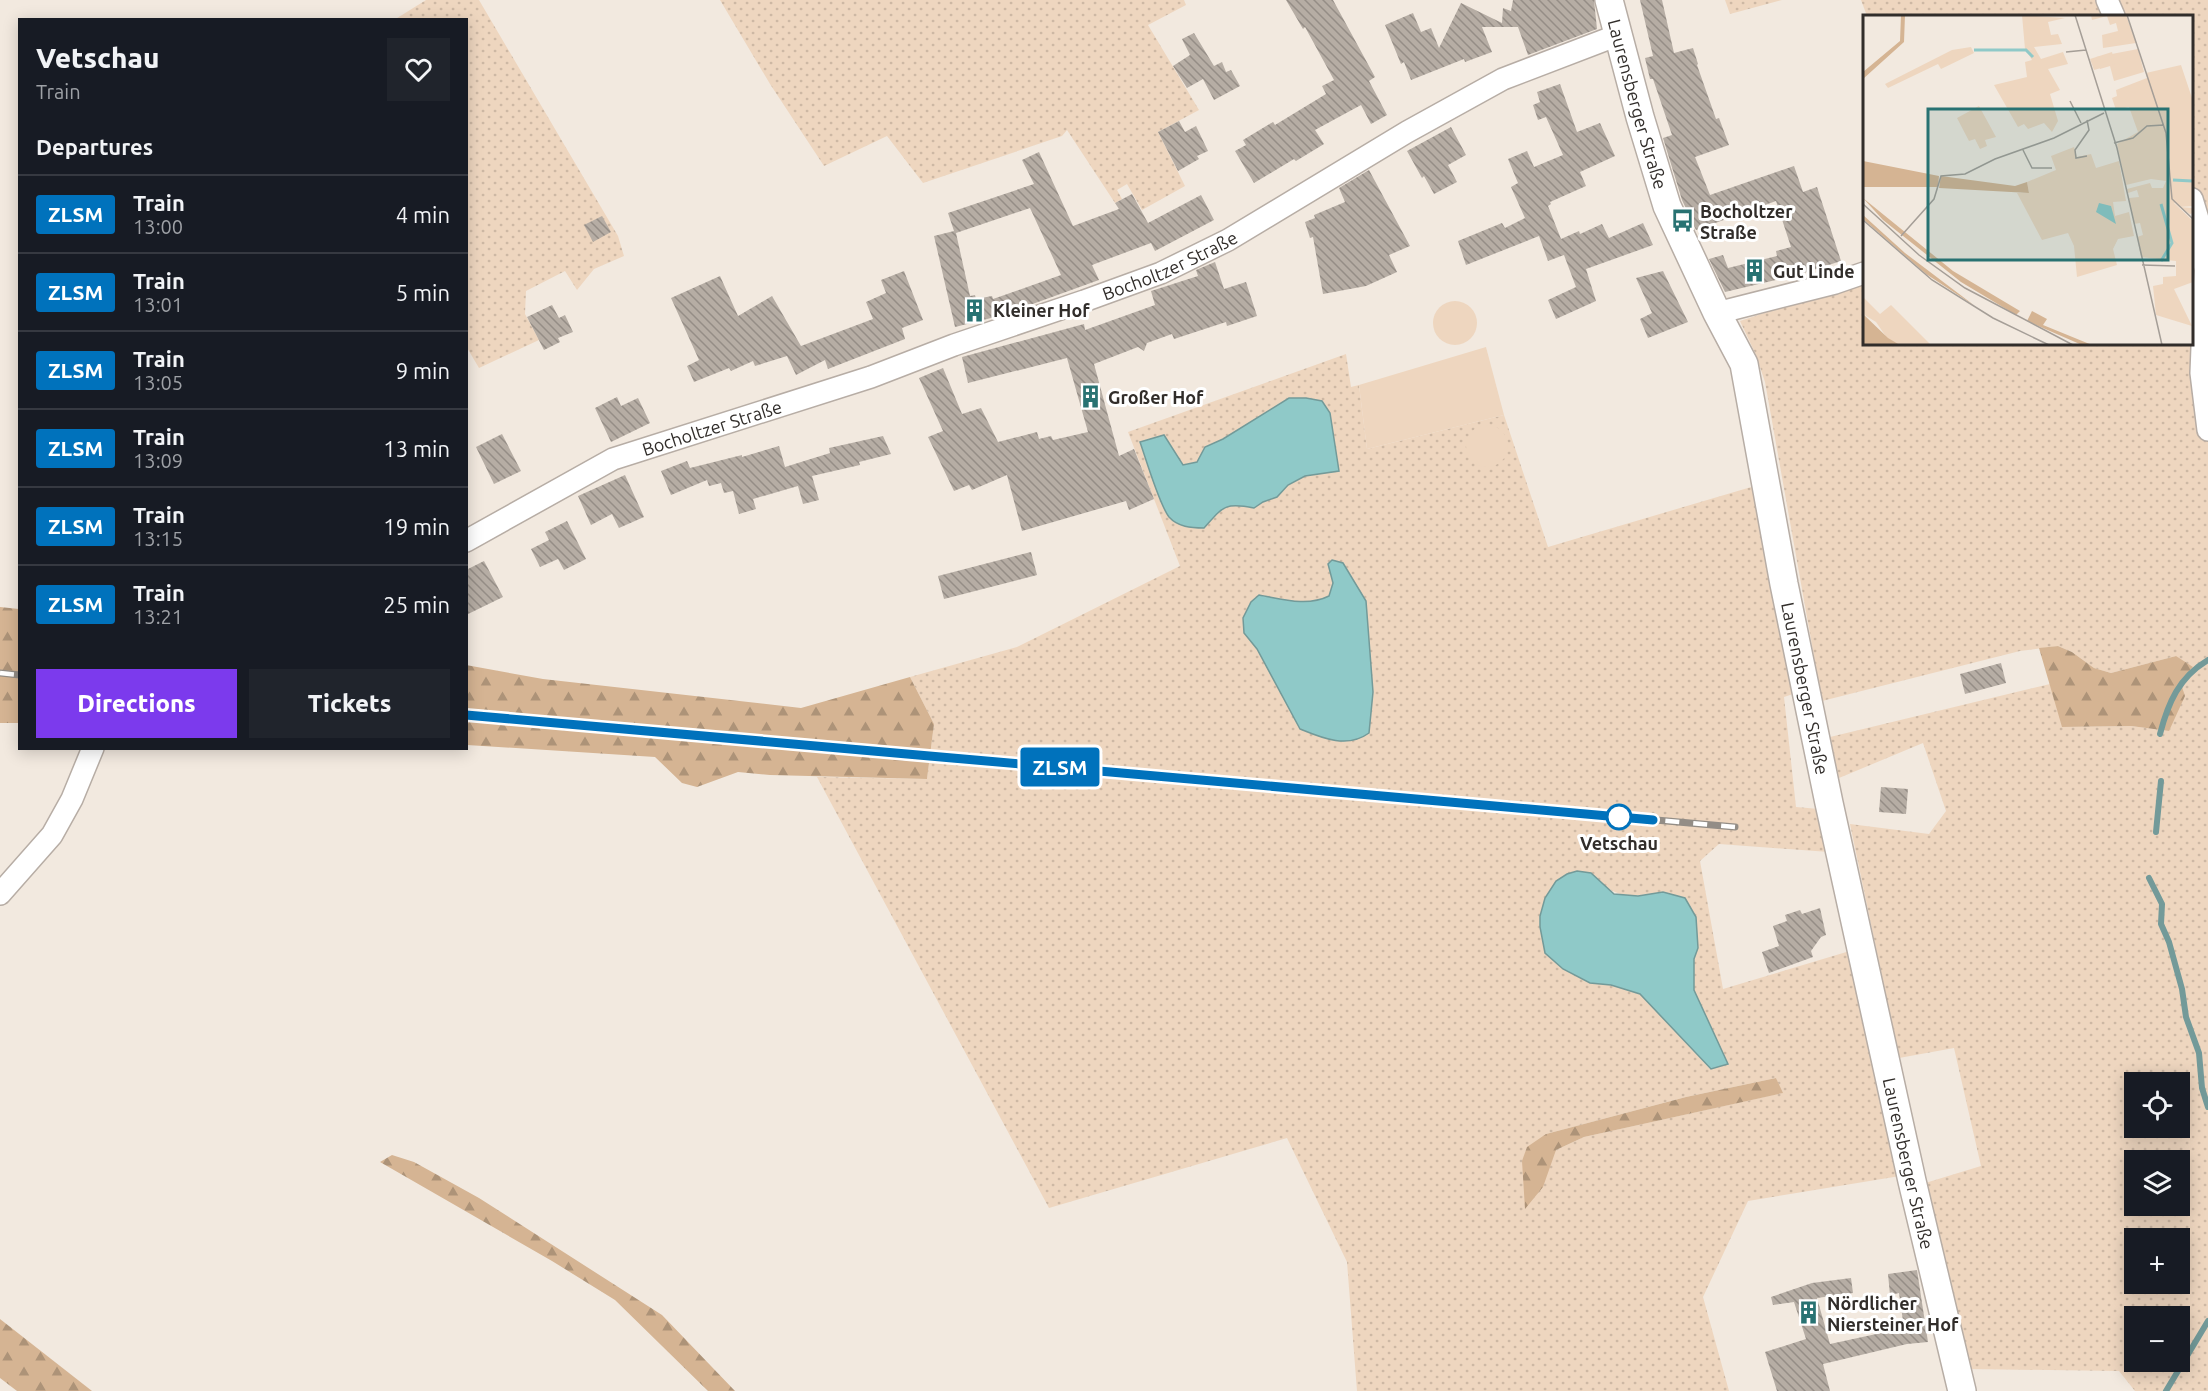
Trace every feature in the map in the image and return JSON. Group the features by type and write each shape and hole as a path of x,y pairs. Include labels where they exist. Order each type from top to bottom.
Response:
{"street":[{"name":"Laurensberger Straße","path":"1609,0 1643,128 1667,206 1717,313 1744,364 1784,584 1829,803 1912,1181 1962,1391"},
{"path":"2107,0 2114,15"},
{"name":"Bocholtzer Straße","path":"468,540 613,459 871,377 954,345 1161,273 1228,240 1407,132 1503,79 1618,35"},
{"path":"2193,202 2198,219 2205,270 2201,373 2208,430"},
{"path":"1717,313 1835,283 1863,273"},
{"path":"0,894 52,835 72,799 92,750"}],"shaded area":[{"path":"426,0 479,0 618,236 624,256 594,269 577,290 565,271 526,291 525,314 539,340 479,368 468,349 468,18 397,18"},
{"path":"720,0 1184,0 1186,5 1148,25 1199,110 1158,132 1185,186 1142,210 1127,184 1117,190 1122,199 1115,203 1067,130 1062,136 923,183 887,136 824,166 770,84"},
{"path":"1725,0 1782,0 1730,14"},
{"path":"1861,0 2208,0 2208,1391 2135,1391 2119,1371 1967,1369 1922,1184 1981,1166 1954,1048 1899,1058 1850,824 1929,834 1946,811 1923,743 1839,778 1830,737 2050,684 2063,727 2131,726 2169,731 2180,682 2176,656 2111,673 2094,668 2072,652 2058,646 2020,651 1822,701 1765,382 1756,355 1740,321 1863,280 1863,345 2193,345 2193,15 1867,15"},
{"path":"1455,301 1470,308 1477,323 1470,338 1455,345 1440,338 1433,323 1440,308"},
{"path":"1486,347 1504,415 1367,449 1359,385"},
{"path":"1346,354 1351,387 1359,385 1367,449 1504,415 1548,547 1758,485 1793,694 1784,697 1796,807 1819,809 1829,852 1719,844 1700,861 1723,989 1853,950 1900,1176 1748,1201 1703,1297 1729,1391 1357,1391 1347,1262 1287,1138 1049,1208 817,777 927,779 934,724 910,677 1017,647 1180,566 1128,432","holes":["1590,873 1615,892 1631,895 1663,892 1698,948 1694,959 1694,990 1728,1064 1710,1069 1640,994 1611,985 1590,983","1776,1078 1782,1093 1584,1137 1556,1150 1546,1134 1686,1097"]},
{"path":"1487,425 1502,431 1508,446 1502,461 1487,467 1472,461 1466,446 1472,431"}],"green space":[{"path":"0,607 18,609 18,723 0,723"},
{"path":"2058,646 2072,652 2094,668 2111,673 2176,656 2193,667 2180,681 2185,696 2169,731 2131,726 2062,727 2039,648"},
{"path":"468,665 543,679 801,708 910,677 934,724 927,779 770,775 738,772 697,787 682,783 655,757 468,745"},
{"path":"1776,1078 1783,1093 1584,1137 1556,1150 1543,1187 1525,1209 1522,1161 1527,1147 1546,1134 1686,1097"},
{"path":"392,1155 414,1162 479,1198 662,1315 735,1391 708,1391 615,1300 380,1162"},
{"path":"0,1319 92,1391 17,1391 0,1378"}],"water":[{"path":"1289,398 1322,401 1330,413 1339,471 1305,476 1288,485 1277,497 1254,508 1230,506 1225,508 1204,528 1181,525 1169,517 1157,492 1140,442 1164,435 1183,465 1197,462 1205,447 1223,439"},
{"path":"1332,560 1343,563 1366,601 1373,692 1369,733 1361,738 1343,741 1317,736 1300,729 1257,649 1244,633 1243,618 1251,602 1259,595 1303,602 1329,596 1333,583 1328,564"},
{"path":"1577,871 1591,873 1614,894 1638,896 1663,892 1685,898 1696,917 1698,948 1694,959 1694,990 1728,1064 1711,1069 1640,994 1611,985 1590,983 1563,969 1545,953 1540,916 1545,898 1556,881"}],"building":[{"path":"1286,0 1333,0 1375,77 1369,81 1387,115 1371,124 1361,105 1315,130 1324,144 1254,183 1235,151 1246,145 1243,140 1273,122 1275,125 1326,94 1322,86 1334,80 1305,27 1303,29"},
{"path":"1513,0 1594,0 1597,29 1528,55 1518,27 1482,27 1492,52 1465,62 1464,59 1411,80 1404,62 1401,64 1385,25 1413,13 1421,32 1431,28 1439,48 1461,3 1502,23 1503,8 1511,11"},
{"path":"1640,0 1662,0 1674,53 1693,48 1716,119 1719,118 1729,145 1695,157 1710,195 1794,166 1803,192 1817,187 1841,261 1801,274 1725,292 1709,259 1723,255 1728,268 1777,256 1776,251 1791,247 1776,201 1696,230 1682,200 1663,138 1672,135 1653,79 1650,79 1645,58 1653,56"},
{"path":"1194,33 1214,66 1222,62 1226,72 1231,70 1240,86 1214,100 1203,79 1187,88 1173,66 1190,55 1182,39"},
{"path":"1560,84 1577,132 1600,123 1615,156 1580,172 1586,186 1550,202 1548,206 1561,239 1579,231 1580,234 1602,224 1609,238 1643,223 1653,245 1586,269 1596,301 1556,319 1548,300 1576,287 1564,255 1548,261 1539,236 1466,265 1458,241 1502,223 1505,228 1525,218 1511,187 1518,183 1508,159 1527,151 1534,167 1563,155 1546,117 1538,120 1533,105 1540,102 1537,92"},
{"path":"1179,121 1185,132 1196,126 1208,151 1197,156 1199,159 1178,171 1158,132"},
{"path":"1451,127 1466,155 1448,165 1457,182 1434,194 1407,151"},
{"path":"1039,152 1073,226 1119,209 1115,203 1132,194 1148,223 1201,195 1214,220 1155,251 1151,243 1092,265 1099,280 999,316 955,327 934,236 954,231 948,213 1034,184 1022,160","holes":["1030,208 1061,275 993,299 992,296 976,299 975,295 970,296 956,233"]},
{"path":"1369,170 1410,246 1389,255 1397,272 1366,286 1323,294 1313,237 1310,238 1305,222 1315,218 1314,215 1345,202 1339,188"},
{"path":"602,216 611,232 593,242 584,225"},
{"path":"1215,262 1224,289 1246,282 1257,316 1227,326 1226,322 1174,339 1172,334 1147,343 1144,351 1138,347 1094,364 1119,456 1134,449 1154,499 1129,510 1126,501 1022,531 1007,475 972,490 969,485 954,491 928,437 943,431 919,378 943,368 962,414 981,408 998,442 1037,432 1039,439 1051,436 1053,440 1088,432 1067,358 968,383 962,357 1084,324 1085,330 1155,305 1151,291 1198,276 1196,270"},
{"path":"904,271 923,320 902,328 905,339 828,369 825,360 796,375 787,356 755,366 753,361 731,371 729,368 694,382 687,366 699,360 671,298 720,276 738,316 772,296 801,346 873,319 866,302 886,293 881,280"},
{"path":"1663,271 1688,322 1648,338 1640,319 1652,313 1636,278"},
{"path":"552,305 559,318 565,315 573,332 558,338 560,342 544,350 527,317"},
{"path":"617,397 621,406 638,398 650,423 611,442 595,408"},
{"path":"502,434 521,471 494,484 476,447"},
{"path":"883,436 891,454 859,462 860,465 812,476 819,500 803,504 798,486 753,499 756,509 739,514 733,491 724,493 721,483 709,486 707,480 671,495 661,471 687,461 690,468 779,446 785,467 830,453 829,448"},
{"path":"625,475 644,517 619,528 612,514 591,525 578,496"},
{"path":"567,521 586,559 564,570 558,559 540,567 531,549 549,540 545,532"},
{"path":"1031,552 1037,575 944,599 938,576"},
{"path":"484,561 503,597 468,614 468,569"},
{"path":"2001,663 2006,683 1965,694 1960,674"},
{"path":"1881,787 1908,789 1906,814 1879,812"},
{"path":"1820,908 1826,935 1821,937 1811,951 1813,957 1769,973 1762,952 1779,946 1773,926 1787,921 1785,915 1800,910 1802,914"},
{"name":"Nördlicher Niersteiner Hof","path":"1917,1270 1928,1342 1907,1344 1823,1364 1830,1391 1777,1391 1765,1352 1806,1339 1794,1302 1773,1305 1771,1297 1812,1283 1851,1278 1853,1293 1817,1298 1830,1344 1904,1328 1899,1293 1890,1295 1888,1274"}],"waterway":[{"path":"2160,734 2176,692 2189,674 2208,660"},
{"path":"2156,832 2161,781"},
{"path":"2149,878 2162,904 2161,924 2169,942 2182,989 2186,1017 2199,1053 2202,1088 2208,1107"},
{"path":"2166,1391 2208,1321"}],"railway":[{"path":"0,673 18,675"},
{"path":"468,715 1735,827"}],"train":[{"name":"ZLSM","path":"468,715 1653,820"}],"place":[{"name":"Bocholtzer Straße","path":"1682,221"},
{"name":"Gut Linde","path":"1755,271"},
{"name":"Kleiner Hof","path":"975,310"},
{"name":"Großer Hof","path":"1090,397"},
{"name":"Vetschau","path":"1619,817"},
{"name":"Nördlicher Niersteiner Hof","path":"1809,1313"}]}
